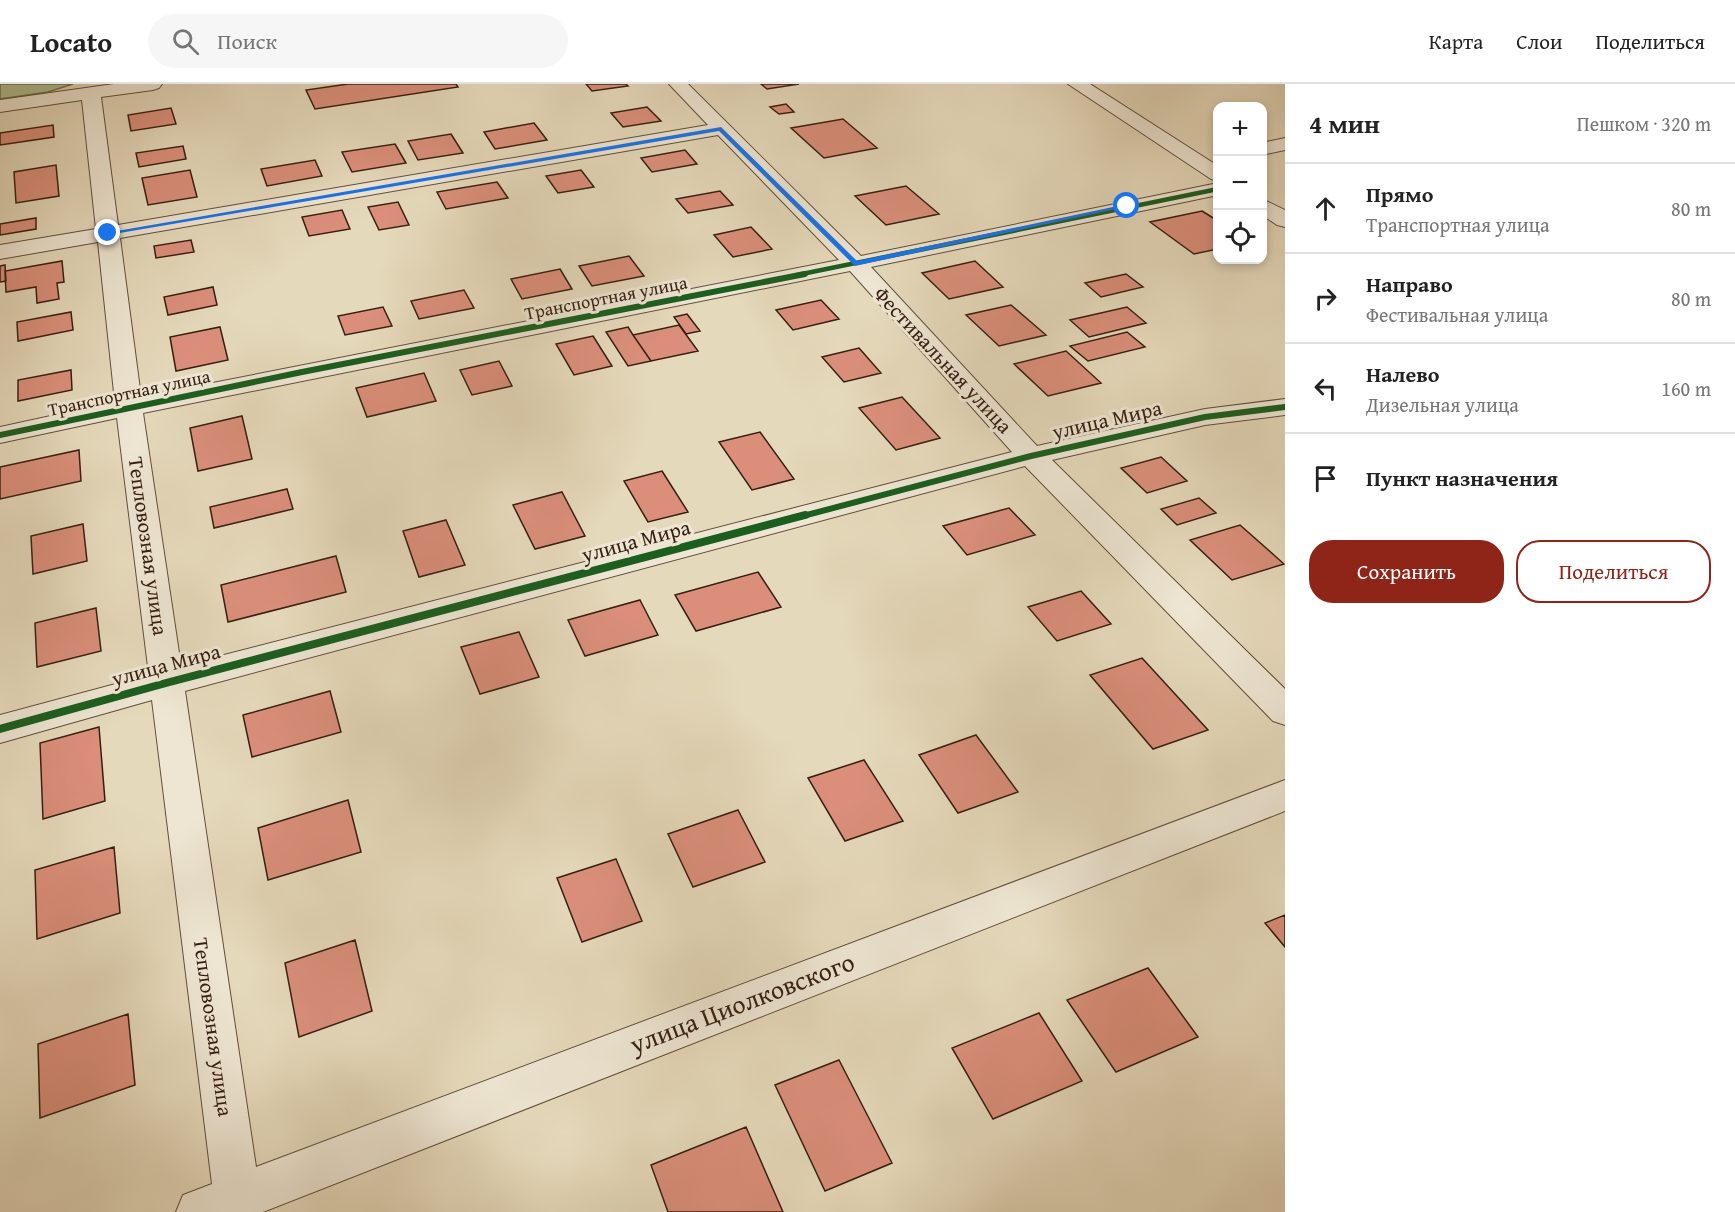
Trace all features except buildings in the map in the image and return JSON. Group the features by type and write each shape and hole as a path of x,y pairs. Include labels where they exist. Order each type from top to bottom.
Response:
{"street":[{"path":"0,124 92,102 153,84"},
{"name":"Фестивальная улица","path":"678,84 855,264 1031,456 1285,711"},
{"path":"1077,84 1213,173"},
{"path":"0,105 92,102"},
{"name":"Тепловозная улица","path":"92,102 129,407 166,683 225,1207"},
{"path":"0,252 721,129"},
{"path":"1267,148 1285,144"},
{"path":"1197,162 1213,159"},
{"name":"Транспортная улица","path":"0,435 129,407 855,264 1213,190"},
{"path":"1267,208 1285,220"},
{"name":"улица Мира","path":"0,729 166,683 1031,456 1205,417 1285,407"},
{"name":"улица Циолковского","path":"225,1207 1285,795"}],"green space":[{"path":"0,84 73,84 48,92 0,99"}],"cycle path":[{"path":"0,435 302,372 808,273 1213,190"},
{"path":"0,729 166,683 1031,456 1205,417 1285,407"}],"route":[{"path":"108,233 721,129 855,264 1127,206"}]}
